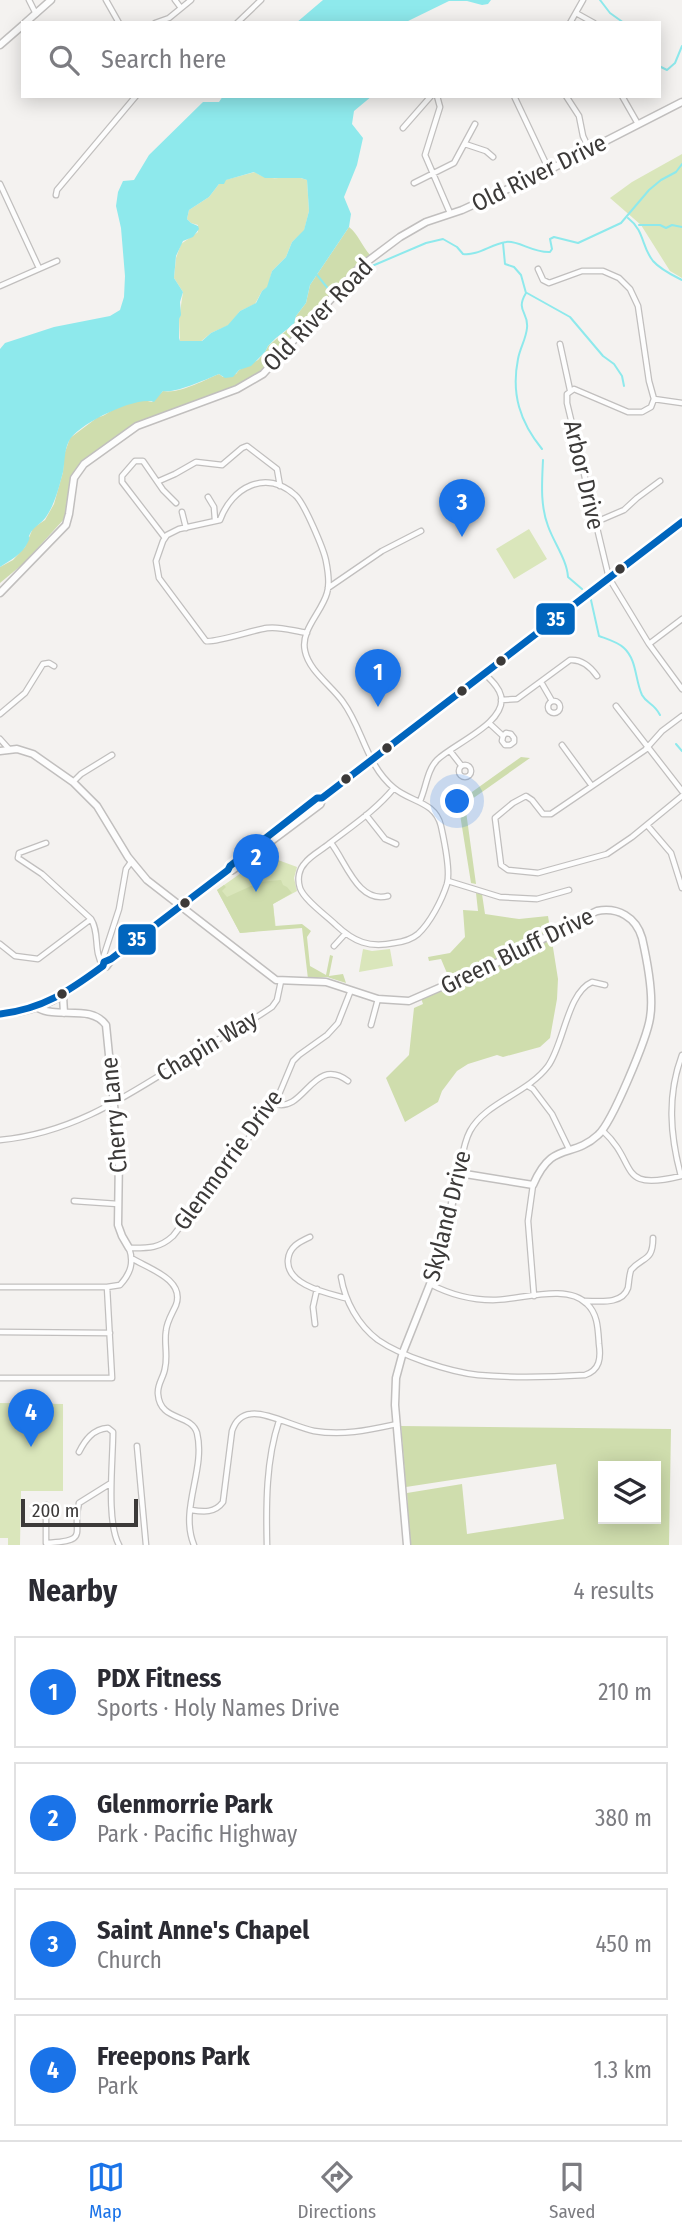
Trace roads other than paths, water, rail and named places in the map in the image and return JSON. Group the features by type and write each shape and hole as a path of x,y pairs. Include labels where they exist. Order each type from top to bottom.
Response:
{"main road":[{"path":"0,1014 38,1008 62,996 228,870 232,870 290,827 320,804 322,798 682,522"}],"street":[{"path":"29,0 36,14"},
{"path":"28,21 51,0"},
{"path":"106,0 118,21"},
{"path":"175,0 181,8"},
{"path":"161,21 169,18 191,0"},
{"path":"239,21 261,0"},
{"path":"571,21 583,0"},
{"path":"576,13 590,21"},
{"path":"0,45 21,27"},
{"path":"55,195 134,98"},
{"path":"403,128 429,98"},
{"path":"438,98 440,107 425,155 450,214"},
{"path":"515,98 549,170"},
{"path":"567,98 579,116 589,150"},
{"path":"623,98 638,125"},
{"name":"Old River Drive","path":"394,242 426,222 474,205 549,170 682,102"},
{"path":"414,183 454,163 475,124"},
{"path":"465,144 486,151 493,157"},
{"path":"0,184 38,268"},
{"name":"Old River Road","path":"0,593 66,525 74,478 84,464 137,426 237,389 263,374 360,267 394,242"},
{"path":"0,286 57,261"},
{"path":"538,269 543,280 550,283 582,271 603,271 618,278 630,289 638,306 654,399 682,403"},
{"path":"560,344 570,390"},
{"name":"Arbor Drive","path":"654,399 647,410 634,412 579,390 570,390 567,403 610,578 649,644 682,689"},
{"path":"159,481 196,462 222,465 247,446 277,469 279,486"},
{"path":"165,538 121,479 127,468 139,460 147,464 163,490 176,503"},
{"path":"596,522 624,510 660,481"},
{"path":"307,633 276,627 206,642 159,578 156,561 165,538 172,532 220,520 231,499 250,485 261,483 279,486 293,492 306,509 326,557 328,588 307,633 304,645 307,657 345,704 372,760 394,788 433,810 444,838 448,881 425,926 413,938 373,946 358,942 345,934 304,894 299,885 299,874 305,862 380,804 394,788"},
{"path":"208,497 214,507 215,520"},
{"path":"181,512 186,528"},
{"path":"328,588 382,551 421,531"},
{"path":"649,644 682,619"},
{"path":"501,700 517,699 566,662 573,660 585,663 597,676"},
{"path":"0,714 25,693 43,664 54,666"},
{"path":"420,801 433,766 489,723 499,710 501,700 496,686 485,673"},
{"path":"541,682 552,701"},
{"path":"616,706 648,747 682,794 619,848 600,857 538,873 505,869 500,862 495,821 497,815 526,796 546,816 648,747 659,734 682,716"},
{"path":"489,723 503,736"},
{"path":"0,739 9,749"},
{"path":"562,746 592,786"},
{"path":"0,751 9,749 33,754 73,782 101,813 131,862 152,885 269,976 281,981 326,982 351,990"},
{"path":"450,751 461,765"},
{"path":"73,782 112,755"},
{"path":"366,815 385,839 396,844"},
{"path":"648,825 671,853 682,887"},
{"path":"46,843 19,853 20,861 42,874 91,919 95,929 97,958 103,966"},
{"path":"331,843 362,889 377,897 388,896"},
{"path":"103,966 103,958 119,909 126,869 131,862"},
{"path":"448,881 500,897 537,899 569,890"},
{"name":"Green Bluff Drive","path":"351,990 378,999 406,1001 422,997 519,953 594,911 607,909 621,912 633,921 642,940 651,1012 644,1040 603,1131"},
{"path":"0,944 15,956 38,959 91,919"},
{"path":"334,946 345,934"},
{"name":"Chapin Way","path":"0,1140 51,1130 114,1104 272,1007 278,1000 281,981"},
{"name":"Skyland Drive","path":"407,1545 395,1386 403,1352 442,1249 465,1143 474,1126 492,1108 528,1086 549,1065 580,991 593,982 605,985"},
{"name":"Glenmorrie Drive","path":"129,1248 155,1247 164,1244 173,1236 275,1104 293,1061 334,1029 342,1016 351,990"},
{"path":"62,996 64,1013"},
{"path":"371,1026 378,999"},
{"name":"Cherry Lane","path":"38,1008 96,1015 106,1024 120,1166 119,1230 129,1248"},
{"path":"534,1296 528,1222 533,1185 541,1168 550,1158 585,1145 603,1131 638,1178 651,1182 682,1176 673,1139 671,1110 675,1077 682,1055"},
{"path":"275,1104 284,1106 292,1103 317,1079 325,1075 336,1074 348,1081"},
{"path":"528,1086 552,1114 569,1149"},
{"path":"459,1173 533,1185"},
{"path":"74,1201 118,1204"},
{"path":"310,1237 293,1248 288,1264 293,1276 317,1289 345,1298"},
{"path":"584,1301 620,1298 628,1287 631,1270 652,1259 653,1238"},
{"path":"129,1248 133,1259 167,1279 177,1291 177,1304 166,1329 166,1366 158,1391 164,1408 175,1417 190,1422 197,1433 198,1467 190,1533 194,1545"},
{"path":"0,1287 117,1286 123,1282 133,1259"},
{"path":"341,1277 345,1298 375,1337 442,1368 476,1375 590,1374 598,1366 600,1351 596,1320 592,1309 576,1296 565,1293 505,1300 482,1299 446,1291 430,1284"},
{"path":"0,1378 112,1378 107,1287"},
{"path":"315,1324 313,1307 317,1289"},
{"path":"0,1332 110,1332"},
{"path":"191,1510 210,1511 223,1502 230,1442 236,1422 252,1413 312,1431 337,1433 354,1433 397,1424"},
{"path":"267,1545 271,1450 279,1421"},
{"path":"79,1452 94,1432 103,1428 111,1430 114,1534 119,1545"},
{"path":"137,1446 146,1545"},
{"path":"46,1505 46,1544 66,1542 74,1538 78,1530 79,1503 111,1483"}],"water":[{"path":"323,0 491,0 482,5 467,1 449,1 408,21 298,21"},
{"path":"222,98 370,98 354,111 352,124 363,138 357,165 344,197 351,214 349,227 310,285 306,303 296,316 294,324 276,338 251,366 239,370 233,377 225,378 219,374 183,388 163,391 154,402 135,403 108,412 74,434 67,445 60,484 49,512 31,532 28,542 16,557 0,567 0,349 5,343 54,327 110,316 120,310 125,276 121,228 116,206 118,192 123,181 134,180 149,155 203,102 219,102","holes":["254,172 265,178 307,180 309,211 304,230 292,242 286,257 272,271 267,287 256,303 240,311 228,325 202,341 180,341 180,302 183,292 174,278 176,256 183,241 193,237 199,229 187,219 189,210 209,197 219,184 224,184 226,180"]}],"waterway":[{"path":"600,0 610,13 621,21"},
{"path":"661,67 667,70 675,63 682,46"},
{"path":"340,296 351,292 372,266 426,243 443,239 463,254 506,242 550,252 550,239 554,237 578,243 621,223 649,190 676,172 682,164"},
{"path":"628,218 640,233 653,261 682,280"},
{"path":"639,225 682,227"},
{"path":"503,243 505,264 514,267 521,275 526,293 522,308 527,328 516,372 519,407 534,439 542,449"},
{"path":"317,275 330,291"},
{"path":"527,293 570,317 603,356 614,364 622,376 624,386"},
{"path":"543,460 542,493 545,518 568,577 582,589"},
{"path":"591,600 599,636 619,644 628,653 634,664 642,695 660,715"},
{"path":"676,744 682,751"}],"place":[{"name":"Saint Anne's Chapel","path":"462,537"},
{"name":"PDX Fitness","path":"378,707"},
{"name":"Glenmorrie Park","path":"256,892"},
{"name":"Freepons Park","path":"31,1447"}]}
